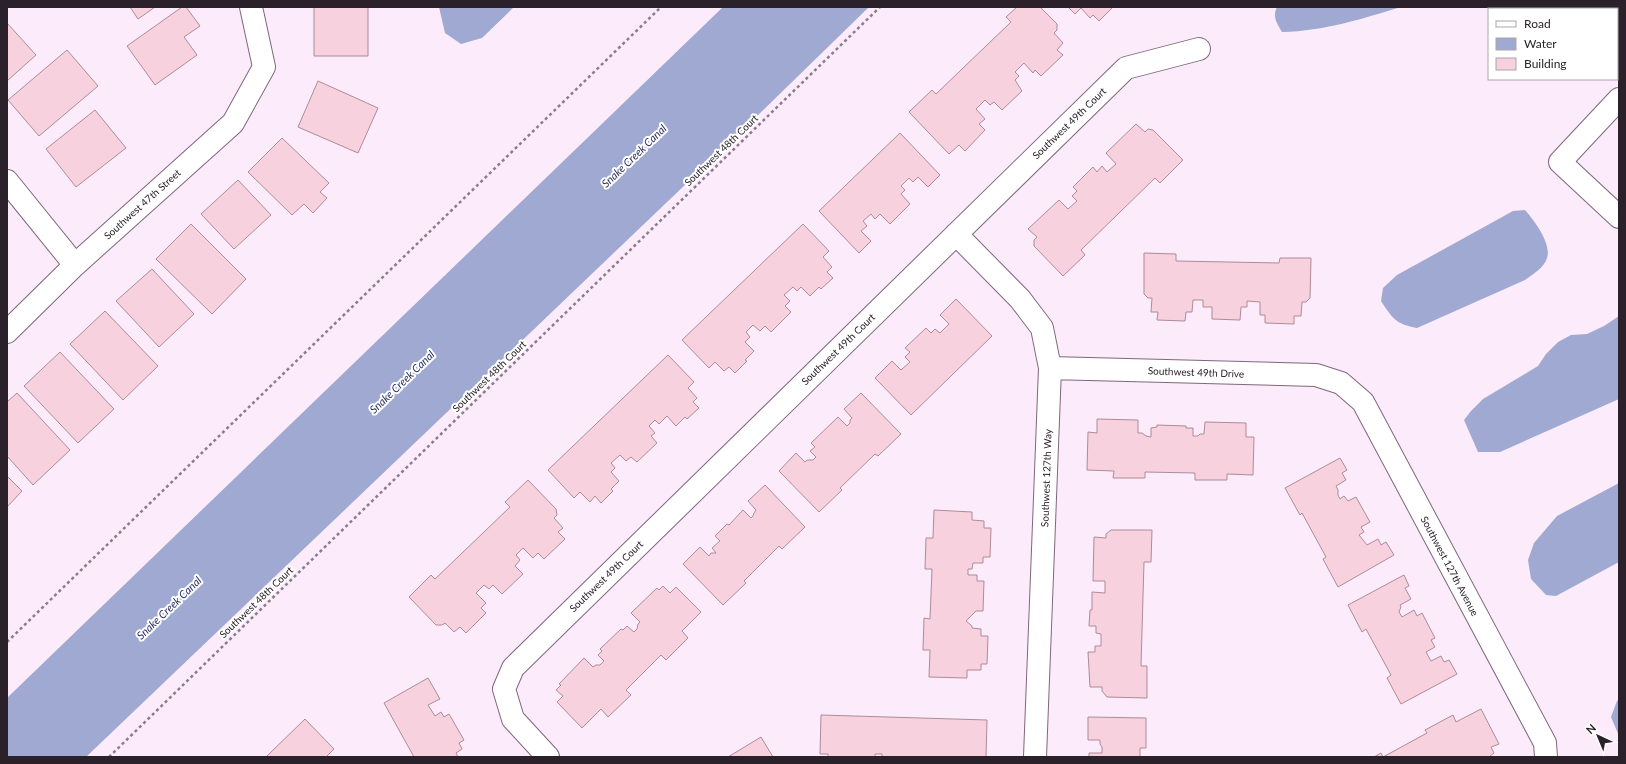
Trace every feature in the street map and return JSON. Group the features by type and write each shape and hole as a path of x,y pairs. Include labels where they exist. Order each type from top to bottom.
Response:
{"street":[{"name":"Southwest 47th Street","path":"7,332 75,265 233,123 264,67 251,7"},
{"name":"Southwest 49th Court","path":"548,757 513,719 504,689 512,668 1126,68 1199,49"},
{"path":"1619,99 1560,162 1619,217"},
{"path":"7,181 75,265"},
{"name":"Southwest 127th Way","path":"956,234 1020,299 1042,328 1050,368 1035,757"},
{"name":"Southwest 49th Drive","path":"1050,368 1316,375 1342,383"},
{"name":"Southwest 127th Avenue","path":"1342,383 1362,402 1545,743 1546,757"}],"path":[{"path":"7,642 661,7"},
{"name":"Southwest 48th Court","path":"109,757 880,7"}],"water":[{"path":"439,7 514,7 482,38 461,44 445,33"},
{"name":"Snake Creek Canal","path":"723,7 869,7 754,119 86,757 7,757 7,698"},
{"path":"1277,7 1401,7 1328,27 1282,32 1275,17"},
{"path":"1525,210 1545,239 1548,252 1546,262 1541,268 1525,280 1417,328 1404,325 1396,320 1381,301 1383,288 1397,275 1513,211"},
{"path":"1619,316 1619,399 1500,452 1478,452 1464,420 1483,399 1538,366 1546,354 1558,342 1571,335 1587,334 1604,326"},
{"path":"1619,483 1619,562 1556,596 1546,595 1531,579 1528,560 1534,543 1557,516"},
{"path":"1619,699 1619,736 1611,717"}],"building":[{"path":"130,7 155,7 138,19"},
{"path":"182,7 186,7 200,26 184,37 197,55 155,85 127,46"},
{"path":"314,7 368,7 368,56 314,56"},
{"path":"1017,7 1040,7 1057,24 1057,30 1054,33 1063,43 1057,50 1063,55 1041,76 1035,70 1033,73 1024,63 1015,72 1019,76 1015,80 1022,91 1002,110 994,102 990,105 985,100 976,109 985,119 979,124 985,130 965,151 959,145 949,154 909,112 932,90 936,94 1011,22 1006,17"},
{"path":"1068,7 1113,7 1099,21 1093,15 1090,18 1081,8 1075,14"},
{"path":"7,23 36,55 7,81"},
{"path":"67,50 98,86 39,136 8,100"},
{"path":"318,81 378,108 358,153 298,127"},
{"path":"95,110 126,148 76,187 46,149"},
{"path":"1136,124 1145,132 1148,129 1153,130 1183,160 1160,183 1155,178 1081,250 1085,255 1063,276 1034,246 1034,240 1037,237 1028,229 1059,200 1068,209 1077,201 1072,196 1077,191 1073,187 1093,167 1097,172 1102,166 1107,172 1116,164 1106,153"},
{"path":"900,133 940,175 928,187 918,177 913,182 909,178 901,186 905,190 901,194 910,204 890,224 880,214 875,219 871,214 863,221 867,226 861,231 871,241 859,253 819,211"},
{"path":"282,138 329,183 320,192 327,198 313,213 304,204 292,215 248,172"},
{"path":"238,180 271,215 234,249 201,214"},
{"path":"191,224 246,279 212,314 156,259"},
{"path":"803,224 829,251 823,257 832,267 827,272 833,278 821,289 819,287 810,296 801,287 797,291 793,287 784,295 790,301 785,306 791,312 771,332 765,326 760,331 753,325 746,332 750,337 745,342 754,351 745,360 747,361 735,373 729,367 724,371 715,362 709,368 682,340"},
{"path":"1144,253 1176,254 1176,261 1279,263 1280,258 1311,258 1310,298 1306,302 1302,302 1301,316 1294,316 1294,324 1265,323 1265,315 1260,315 1260,302 1247,301 1247,307 1241,307 1240,320 1212,319 1212,307 1203,307 1203,300 1193,300 1192,312 1186,312 1185,321 1157,320 1158,312 1151,312 1152,298 1148,298 1144,294"},
{"path":"152,269 194,314 159,347 116,301"},
{"path":"956,299 992,336 911,415 875,378 892,361 901,370 910,362 905,357 910,352 905,348 926,328 931,333 935,329 940,333 949,324 940,315"},
{"path":"105,311 158,366 123,400 70,344"},
{"path":"60,352 114,409 78,443 24,386"},
{"path":"668,355 694,382 688,388 697,398 693,402 699,408 687,419 685,417 676,426 667,416 659,424 655,420 649,426 655,433 651,436 657,443 637,462 631,457 626,461 620,455 611,463 615,468 611,472 619,481 611,489 613,491 601,503 595,496 590,502 580,492 574,498 548,470"},
{"path":"17,393 70,450 33,485 7,456 7,402"},
{"path":"861,393 901,434 878,456 875,454 840,488 842,490 819,512 779,471 796,453 805,462 807,460 813,460 816,457 810,451 815,447 811,443 838,417 847,426 850,423 852,418 844,409"},
{"path":"1097,419 1138,420 1138,433 1151,437 1151,428 1157,427 1157,425 1186,426 1186,428 1193,428 1193,436 1198,436 1200,434 1204,434 1205,422 1246,423 1246,437 1254,437 1253,475 1227,474 1227,480 1195,480 1195,473 1145,472 1145,478 1113,478 1114,471 1087,470 1088,432 1097,433"},
{"path":"1340,458 1347,470 1342,473 1346,480 1336,486 1338,495 1340,499 1344,496 1348,501 1356,497 1370,522 1361,527 1364,532 1359,535 1367,545 1378,539 1381,545 1386,542 1394,555 1338,587 1323,559 1326,557 1302,513 1300,515 1285,488"},
{"path":"7,476 22,491 7,507"},
{"path":"528,480 556,509 557,515 554,518 563,528 558,532 565,539 544,559 538,553 533,558 523,548 516,555 520,560 515,566 523,574 502,594 493,585 489,589 484,585 476,593 486,603 481,608 486,613 466,633 460,627 454,632 445,623 442,625 436,625 409,597 431,575 435,579 510,507 505,502"},
{"path":"765,485 805,527 782,549 779,546 744,581 746,583 723,605 683,564 700,547 709,556 711,553 716,553 712,548 720,541 715,536 727,524 729,525 743,510 751,518 753,516 756,510 748,501"},
{"path":"934,510 972,512 972,520 984,521 984,528 991,528 990,557 983,557 983,563 973,563 972,569 968,569 968,575 977,575 977,581 984,581 983,611 976,611 966,621 972,626 972,628 981,629 981,636 988,636 987,664 981,664 981,670 967,670 967,678 929,677 930,650 923,650 924,618 930,619 932,569 925,569 926,538 933,538"},
{"path":"1111,530 1152,530 1151,562 1144,562 1141,666 1147,666 1147,698 1107,697 1102,691 1102,687 1090,687 1088,652 1095,652 1095,646 1101,646 1101,634 1096,633 1096,626 1089,626 1090,610 1092,610 1092,592 1105,593 1105,581 1093,581 1094,537 1106,538 1106,534"},
{"path":"1404,575 1409,586 1405,588 1411,599 1400,605 1401,607 1399,612 1402,617 1414,610 1417,616 1422,613 1435,638 1431,640 1435,647 1426,652 1431,661 1441,656 1444,662 1449,660 1457,674 1401,704 1387,678 1391,675 1366,629 1362,632 1348,605"},
{"path":"663,586 670,593 676,587 701,612 682,631 688,638 666,660 661,655 626,690 631,695 608,717 601,709 582,728 557,702 563,696 556,690 561,685 559,684 584,658 593,667 600,665 604,661 598,655 602,651 600,649 621,629 623,630 627,626 634,632 637,629 640,622 631,613 657,588 659,590"},
{"path":"428,678 440,699 428,705 435,716 441,712 444,717 449,714 464,740 459,743 462,749 456,753 458,757 414,757 384,703"},
{"path":"1481,709 1499,744 1491,747 1494,753 1489,757 1383,757 1427,733 1425,730 1453,715 1456,722"},
{"path":"821,715 987,720 986,757 882,757 882,754 875,754 875,757 828,757 828,754 820,754"},
{"path":"1088,717 1146,718 1146,748 1140,748 1140,757 1089,757 1089,753 1102,753 1102,747 1100,740 1088,740"},
{"path":"305,719 334,749 327,756 328,757 266,757"},
{"path":"761,737 773,757 728,757"},
{"path":"1381,753 1383,757 1374,757"}]}
